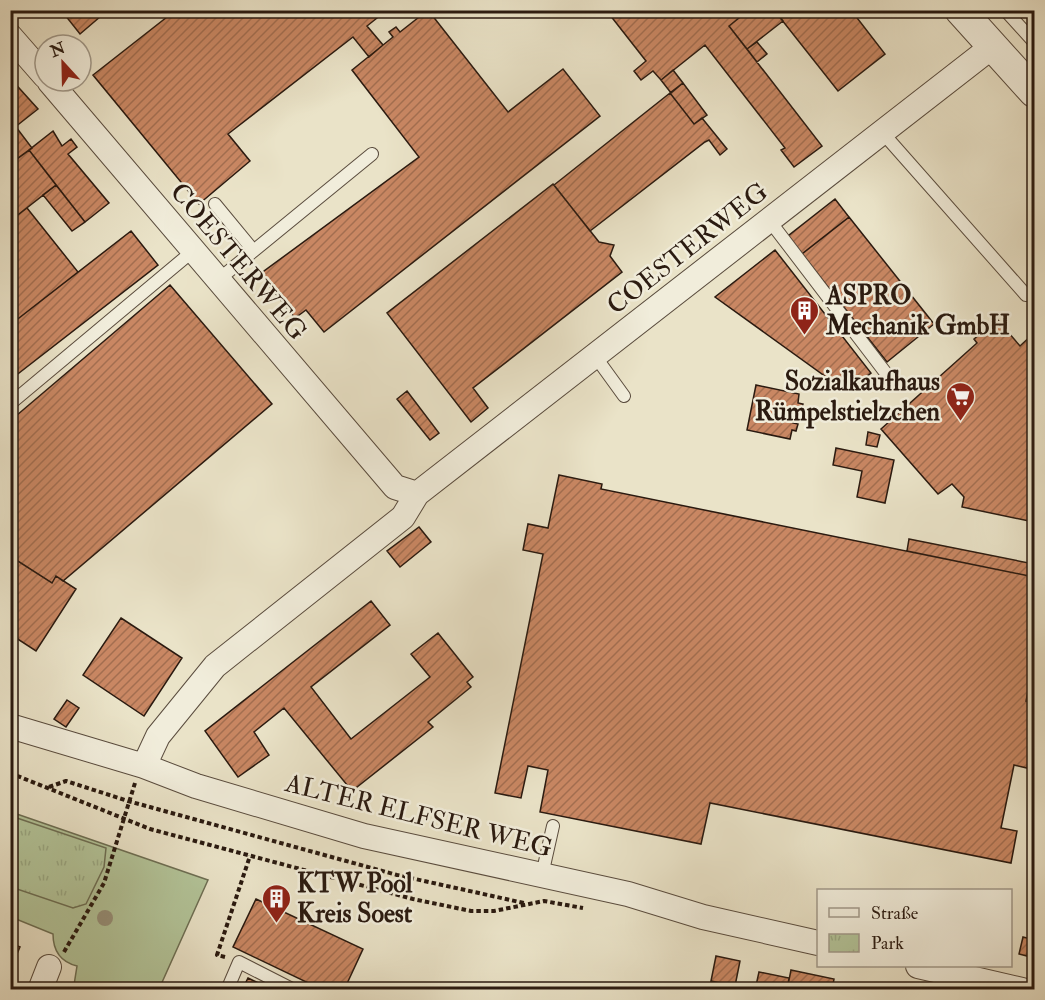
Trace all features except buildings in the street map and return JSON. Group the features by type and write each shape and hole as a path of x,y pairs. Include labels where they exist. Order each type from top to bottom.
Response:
{"street":[{"path":"960,10 1035,92"},
{"path":"10,36 33,62"},
{"name":"COESTERWEG","path":"144,766 158,736 215,666 403,517 417,494 993,46"},
{"name":"COESTERWEG","path":"59,93 395,487 417,494"},
{"name":"ALTER ELFSER WEG","path":"10,726 144,766 196,786 364,836 628,894 703,917 817,943"},
{"path":"40,990 49,967"},
{"path":"922,967 1022,990"}],"lane":[{"path":"1005,10 1034,39"},
{"path":"882,132 1026,295"},
{"path":"218,280 372,154"},
{"path":"215,204 253,250"},
{"path":"769,220 885,372"},
{"path":"10,404 193,250"},
{"path":"595,356 624,396"},
{"path":"542,875 553,826"},
{"path":"227,990 239,962 294,990"}],"path":[{"path":"49,967 63,954 104,883 128,801 144,766"},
{"path":"10,773 150,829 413,899 471,911 494,911 528,904 397,875 128,801 66,781 49,787"},
{"path":"239,962 217,955 250,856"}],"green space":[{"path":"11,812 208,880 159,989 101,990 74,985 77,966 66,962 56,951 53,934 11,917"},
{"path":"11,816 106,848 104,867 86,904 73,908 11,887"}],"place":[{"name":"ASPRO Mechanik GmbH","path":"805,336"},
{"name":"Sozialkaufhaus Rümpelstielzchen","path":"961,422"},
{"name":"KTW Pool Kreis Soest","path":"276,924"}]}
